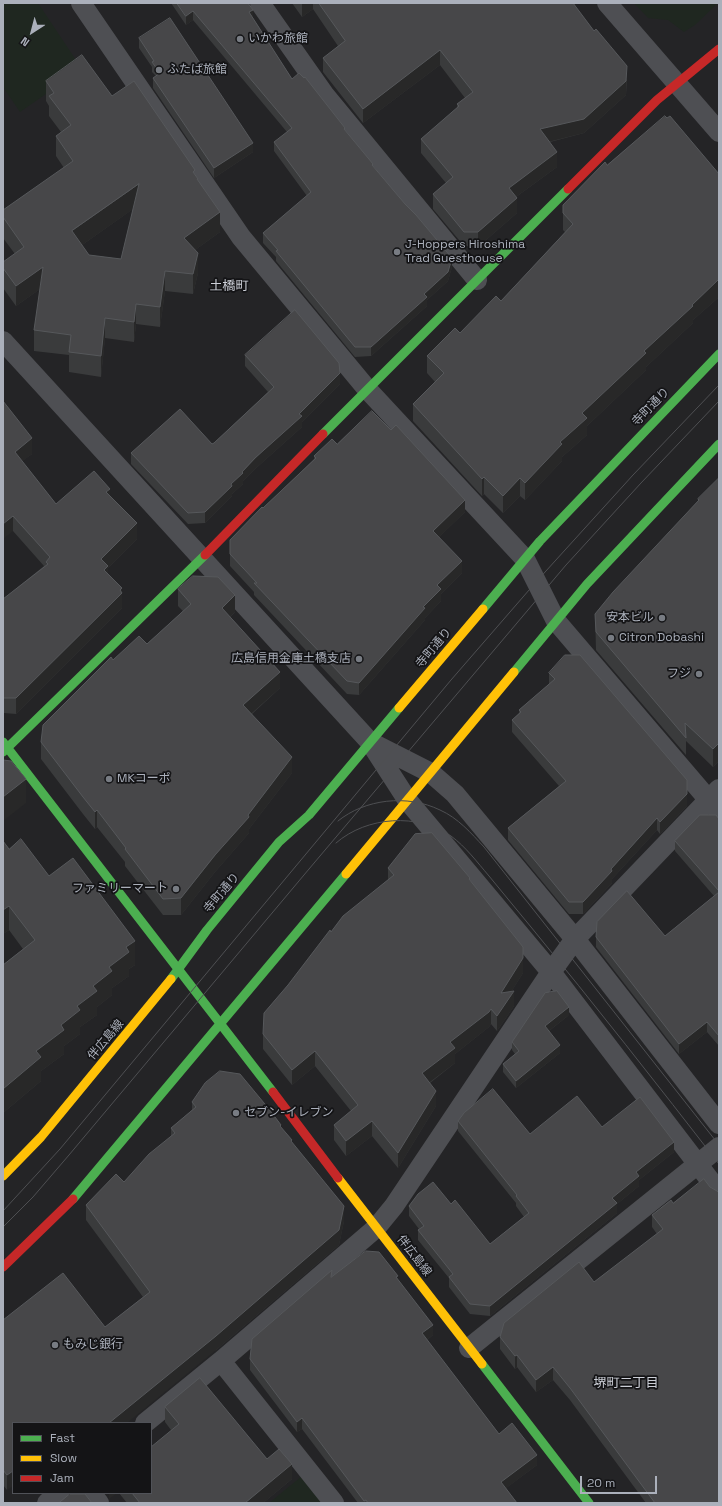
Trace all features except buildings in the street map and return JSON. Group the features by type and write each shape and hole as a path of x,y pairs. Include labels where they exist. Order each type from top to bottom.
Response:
{"street":[{"path":"81,3 241,237 367,389 525,559 556,621 716,800 575,939 551,972 394,1206 376,1228 221,1361 146,1422"},
{"path":"260,3 324,94 477,280"},
{"path":"607,3 719,132"},
{"path":"179,969 4,748 200,558 657,100 719,49"},
{"path":"3,341 370,742 408,801 551,972 719,1192"},
{"name":"寺町通り","path":"179,969 207,930 279,842 309,815 540,541 719,354"},
{"path":"3,1267 72,1200 408,801 587,584 719,444"},
{"path":"370,742 431,773 455,794 575,939 719,1124"},
{"name":"伴広島線","path":"3,1176 41,1137 179,969 376,1228 589,1503"},
{"path":"469,1348 719,1147"},
{"path":"221,1361 334,1503"},
{"path":"47,1503 58,1494"},
{"path":"92,1494 99,1503"}],"shaded area":[{"path":"3,3 719,3 719,1503 3,1503"},
{"path":"3,3 38,3 82,69 20,112 3,87"},
{"path":"634,3 718,3 695,25 684,32 668,20 648,18"},
{"path":"302,1476 323,1503 269,1503"}],"tram line":[{"path":"3,1211 60,1149 451,680 536,582 633,475 719,385"},
{"path":"3,1227 33,1197 69,1155 566,565 719,401"},
{"path":"338,821 361,808 373,804 387,801 414,802 427,805 447,813 469,831 484,847 719,1145"},
{"path":"336,843 348,834 362,827 393,821 408,821 423,824 438,829 456,840 476,860 555,956 719,1164"}],"traffic: fast":[{"path":"323,434 568,189"},
{"path":"483,609 540,541 719,354"},
{"path":"514,672 587,584 719,444"},
{"path":"3,752 205,555"},
{"path":"171,979 207,930 279,842 309,815 399,708"},
{"path":"3,742 273,1092"},
{"path":"73,1199 346,874"},
{"path":"482,1364 589,1503"}],"traffic: slow":[{"path":"399,708 483,609"},
{"path":"346,874 514,672"},
{"path":"3,1176 41,1137 171,979"},
{"path":"338,1178 482,1364"}],"traffic: jam":[{"path":"568,189 657,100 719,49"},
{"path":"205,555 323,434"},
{"path":"273,1092 338,1178"},
{"path":"3,1267 73,1199"}],"place":[{"name":"いかわ旅館","path":"240,39"},
{"name":"ふたば旅館","path":"159,70"},
{"name":"J-Hoppers Hiroshima Trad Guesthouse","path":"397,252"},
{"name":"安本ビル","path":"662,618"},
{"name":"Citron Dobashi","path":"611,638"},
{"name":"広島信用金庫土橋支店","path":"359,659"},
{"name":"フジ","path":"699,674"},
{"name":"MKコーポ","path":"109,779"},
{"name":"ファミリーマート","path":"176,889"},
{"name":"セブン-イレブン","path":"236,1113"},
{"name":"もみじ銀行","path":"55,1345"}],"district":[{"name":"土橋町","path":"229,286"},
{"name":"堺町二丁目","path":"626,1383"}]}
